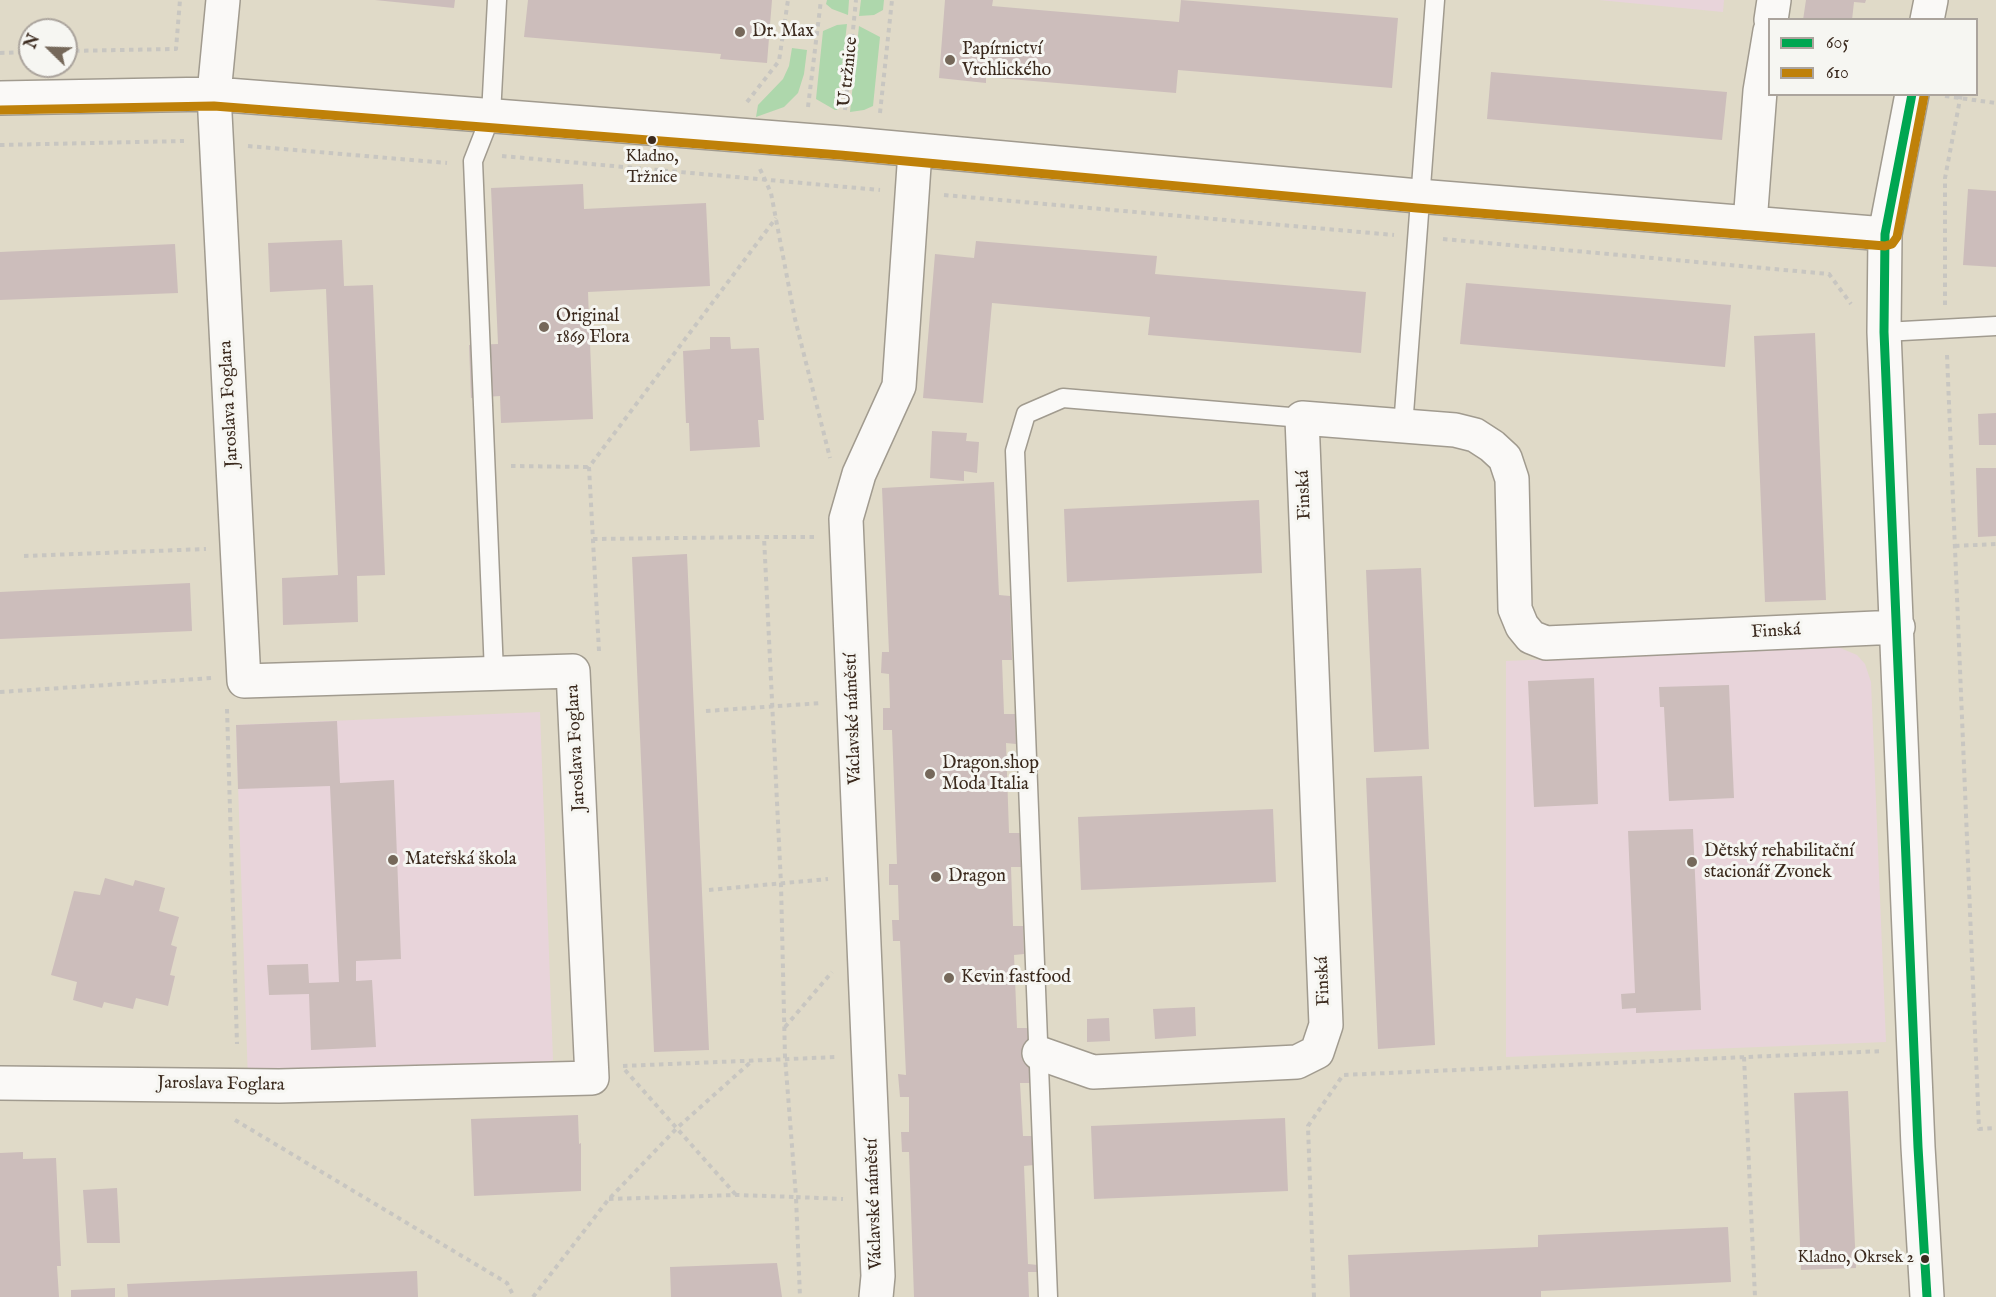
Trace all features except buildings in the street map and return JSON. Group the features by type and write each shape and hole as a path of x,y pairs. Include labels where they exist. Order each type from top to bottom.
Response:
{"street":[{"name":"Jaroslava Foglara","path":"0,1083 279,1086 592,1078 573,671 244,681 214,93 223,0"},
{"path":"1771,18 1774,0"},
{"path":"1927,18 1931,0"},
{"path":"1750,223 1760,91 1768,43"},
{"path":"0,98 214,93 841,143 1418,196 1885,234"},
{"path":"1927,96 1885,234 1884,332 1918,1147 1928,1297"},
{"name":"Václavské náměstí","path":"876,1297 877,1252 846,519 859,474 899,386 915,151"},
{"name":"Finská","path":"1039,1053 1093,1072 1297,1062 1317,1052 1326,1025 1302,418 1455,430 1475,435 1505,458 1512,479 1515,609 1522,626 1531,637 1546,642 1898,627"}],"lane":[{"path":"494,673 473,160 491,115 497,0"},
{"path":"1403,427 1418,196 1435,0"},
{"path":"1884,332 1996,326"},
{"path":"1048,1297 1015,451 1026,414 1063,398 1302,418"}],"path":[{"path":"78,51 176,49 180,0"},
{"path":"788,0 779,62 746,103 745,136 764,179 776,218 795,319 831,462"},
{"path":"804,140 821,0"},
{"name":"U tržnice","path":"841,143 856,0"},
{"path":"876,147 892,0"},
{"path":"0,53 18,52"},
{"path":"1996,103 1960,96 1945,178 1946,329 1979,1129 1996,1128"},
{"path":"0,145 200,141 452,164 503,156 764,179 1829,274 1854,309"},
{"path":"599,659 589,466 776,218"},
{"path":"485,466 589,466"},
{"path":"764,537 770,707 781,884 785,1058 796,1197 800,1297"},
{"path":"592,539 817,537"},
{"path":"1955,546 1996,544"},
{"path":"24,556 210,549"},
{"path":"0,692 214,678"},
{"path":"226,701 237,1044"},
{"path":"706,711 823,703"},
{"path":"709,890 840,878"},
{"path":"785,1027 835,968"},
{"path":"1314,1297 1308,1126 1343,1075 1887,1051"},
{"path":"620,1054 621,1066 736,1195"},
{"path":"621,1066 848,1056"},
{"path":"1744,1057 1755,1297"},
{"path":"533,1297 608,1200 676,1129 753,1060"},
{"path":"222,1084 226,1114 507,1283 514,1297"},
{"path":"608,1200 736,1195 844,1198"}],"shaded area":[{"path":"1599,0 1724,0 1723,12"},
{"name":"Dětský rehabilitační stacionář Zvonek","path":"1838,647 1857,655 1865,664 1871,682 1886,1042 1506,1057 1506,661"},
{"name":"Mateřská škola","path":"540,712 553,1060 530,1069 248,1081 236,725"}],"green space":[{"path":"827,0 849,0 848,15 832,9 826,4"},
{"path":"861,0 884,0 883,10 874,15 859,16"},
{"path":"847,24 837,110 835,110 816,99 823,31 837,25"},
{"path":"859,26 880,37 873,106 850,112"},
{"path":"792,48 807,50 804,74 798,93 784,107 756,117 758,105 783,79 789,66"}],"transit line":[{"name":"605","path":"1912,96 1885,234 1884,332 1918,1147 1927,1297"},
{"name":"610","path":"0,110 214,106 840,155 1417,208 1885,246 1892,244 1897,237 1924,96"}],"place":[{"name":"Dr. Max","path":"740,32"},
{"name":"Papírnictví Vrchlického","path":"950,60"},
{"name":"Kladno, Tržnice","path":"652,140"},
{"name":"Original 1869 Flora","path":"544,327"},
{"name":"Dragon.shop Moda Italia","path":"930,774"},
{"name":"Mateřská škola","path":"393,860"},
{"name":"Dětský rehabilitační stacionář Zvonek","path":"1692,862"},
{"name":"Dragon","path":"936,877"},
{"name":"Kevin fastfood","path":"949,978"},
{"name":"Kladno, Okrsek 2","path":"1925,1259"}]}
